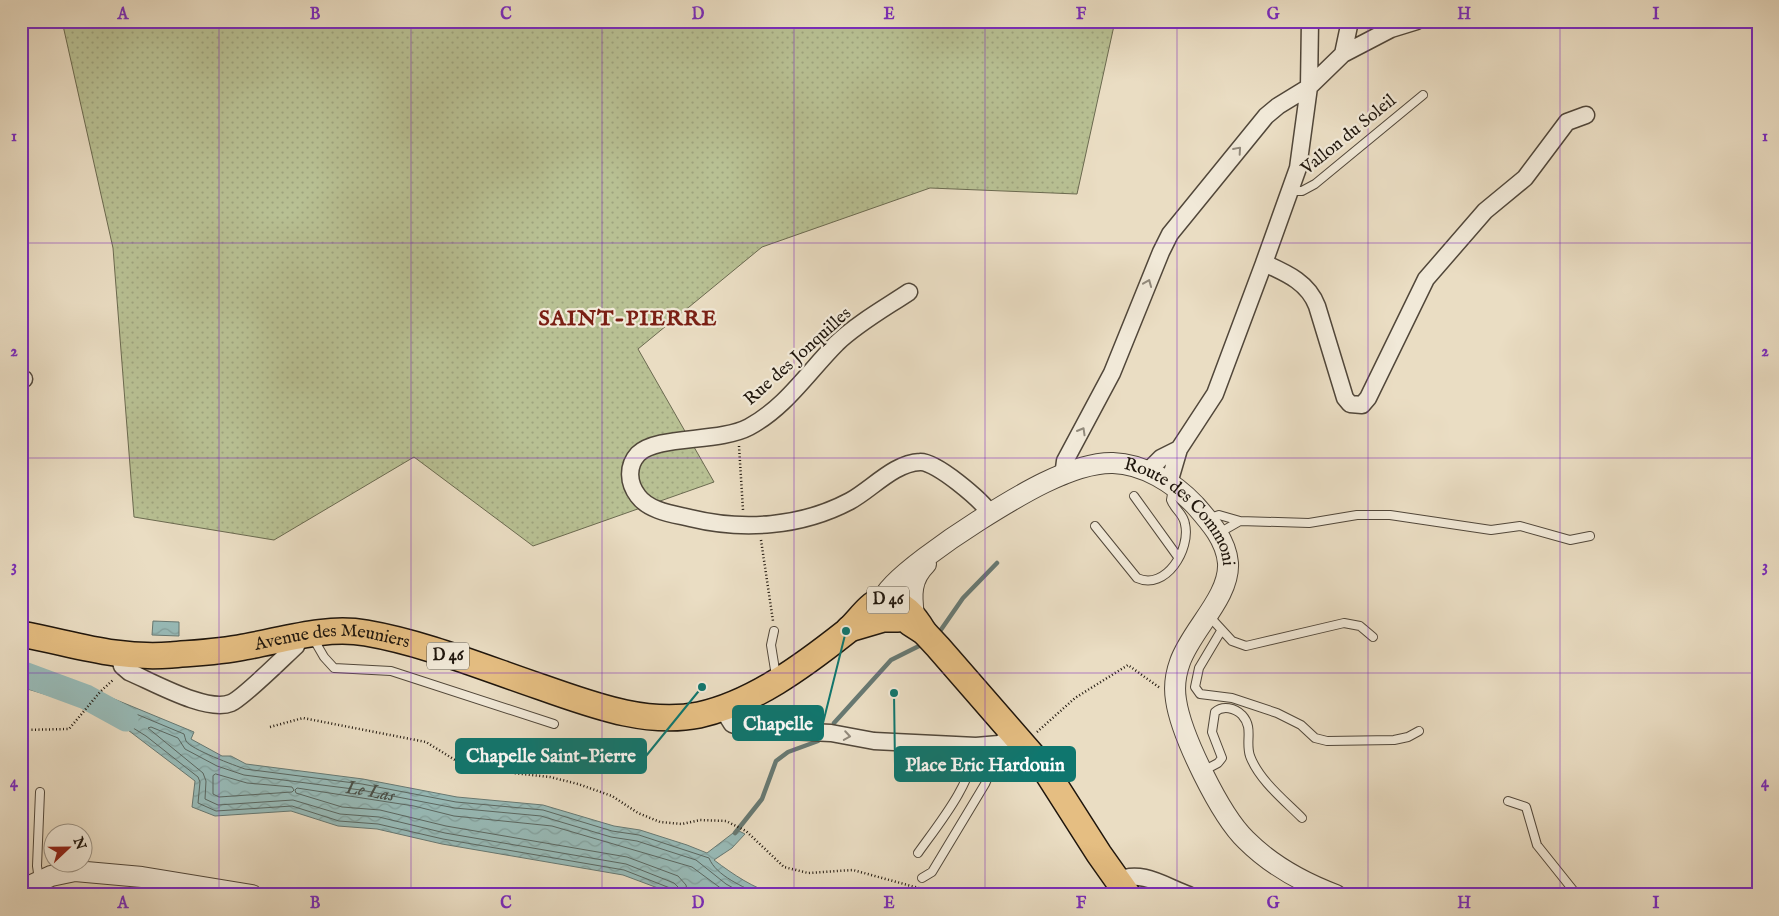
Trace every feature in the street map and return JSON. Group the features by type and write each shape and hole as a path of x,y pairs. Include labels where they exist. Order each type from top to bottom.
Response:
{"main road":[{"name":"Avenue des Meuniers","path":"21,634 119,655 162,656 229,650 306,634 353,631 385,637 488,668 580,700 638,715 665,718 687,717 722,708 777,681 855,627 873,604 905,617"},
{"path":"905,617 1021,740 1056,785 1123,888"}],"street":[{"path":"1172,485 1179,450 1215,394 1298,168 1309,87 1310,21"},
{"path":"1343,54 1350,21"},
{"path":"1063,476 1065,461 1108,381 1170,234 1266,116 1278,106 1309,87 1343,54 1391,29 1417,21"},
{"path":"1264,263 1296,279 1310,292 1317,306 1343,393 1350,404 1362,405 1367,401 1426,278 1486,211 1525,178 1567,122 1586,115"},
{"name":"Rue des Jonquilles","path":"909,292 838,342 792,394 758,422 718,438 650,447 633,460 629,474 631,481 638,496 644,502 664,512 718,525 776,524 841,505 897,470 913,463 927,462 962,488 990,513"},
{"path":"1148,471 1161,458 1179,450"},
{"name":"Route des Commoni","path":"905,617 886,591 917,564 990,513 1063,476 1087,467 1114,463 1148,471 1172,485 1212,527 1226,550 1228,569 1223,588 1180,662 1175,694 1181,719 1203,771 1225,814 1253,846 1292,874 1336,895"},
{"name":"Route des Commoni","path":"905,617 916,574 946,545"},
{"path":"905,617 916,574"},
{"path":"119,655 122,666 129,672 206,704 222,705 240,697 296,646 306,634"},
{"path":"722,708 732,724 741,729 831,733 882,742 976,746 994,746 1021,740"},
{"path":"21,890 39,881 75,871 142,877 252,895"},
{"path":"1123,888 1127,877 1138,876 1189,895"}],"lane":[{"name":"Vallon du Soleil","path":"1291,191 1302,191 1315,184 1423,95"},
{"path":"1095,526 1137,578 1145,581 1159,579 1173,568 1184,542 1186,526 1182,515 1171,500 1172,485"},
{"path":"1134,496 1178,557"},
{"path":"1212,527 1219,515 1240,521"},
{"path":"1212,527 1240,521 1309,523 1358,516 1390,515 1491,530 1520,526 1570,540 1590,536"},
{"path":"1207,614 1232,641 1246,646 1344,623 1360,626 1373,637"},
{"path":"1221,631 1196,676 1195,687 1200,694 1232,698 1277,713 1300,726 1315,738 1327,742 1394,740 1408,737 1419,731"},
{"path":"774,632 771,645 777,681"},
{"path":"306,634 334,668 392,670 554,724"},
{"path":"1203,771 1218,763 1222,758 1212,732 1215,712 1226,708 1237,711 1249,725 1250,753 1256,765 1272,788 1302,818"},
{"path":"918,853 939,824 966,777 976,746"},
{"path":"922,878 932,872 985,784 992,768 994,746"},
{"path":"39,881 37,866 40,792"},
{"path":"1508,800 1526,807 1537,845 1577,895"}],"path":[{"path":"1021,740 1075,698 1128,665 1160,688 1175,694"},
{"path":"21,730 69,729 100,692"},
{"path":"270,727 303,718 426,742 455,760 477,769 550,777 578,784 612,796 638,813 660,822 682,824 700,820 726,821 746,831 784,867 808,873 853,870 944,895"}],"green space":[{"path":"62,21 1115,21 1077,194 930,188 762,247 638,349 714,482 533,546 414,457 274,540 134,517 113,248"}],"water":[{"path":"153,621 179,622 179,636 152,635"},
{"path":"21,660 57,677 99,693 87,707 21,687"},
{"path":"102,694 194,732 191,739 222,756 231,756 246,764 363,779 457,797 543,805 614,826 640,830 707,853 737,830 745,834 732,848 714,860 760,889 777,895 674,894 623,875 442,844 377,829 338,826 291,811 215,816 192,807 195,781 120,724 90,709"}],"waterway":[{"path":"938,634 963,598 997,563"},
{"path":"834,723 891,660 925,643"},
{"name":"Le Las","path":"21,673 86,697 126,719"},
{"path":"735,833 762,799 776,761 788,752 818,741"}],"place":[{"name":"Chapelle","path":"846,631"},
{"name":"Chapelle Saint-Pierre","path":"702,687"},
{"name":"Place Eric Hardouin","path":"894,693"}],"district":[{"name":"SAINT-PIERRE","path":"628,319"}]}
